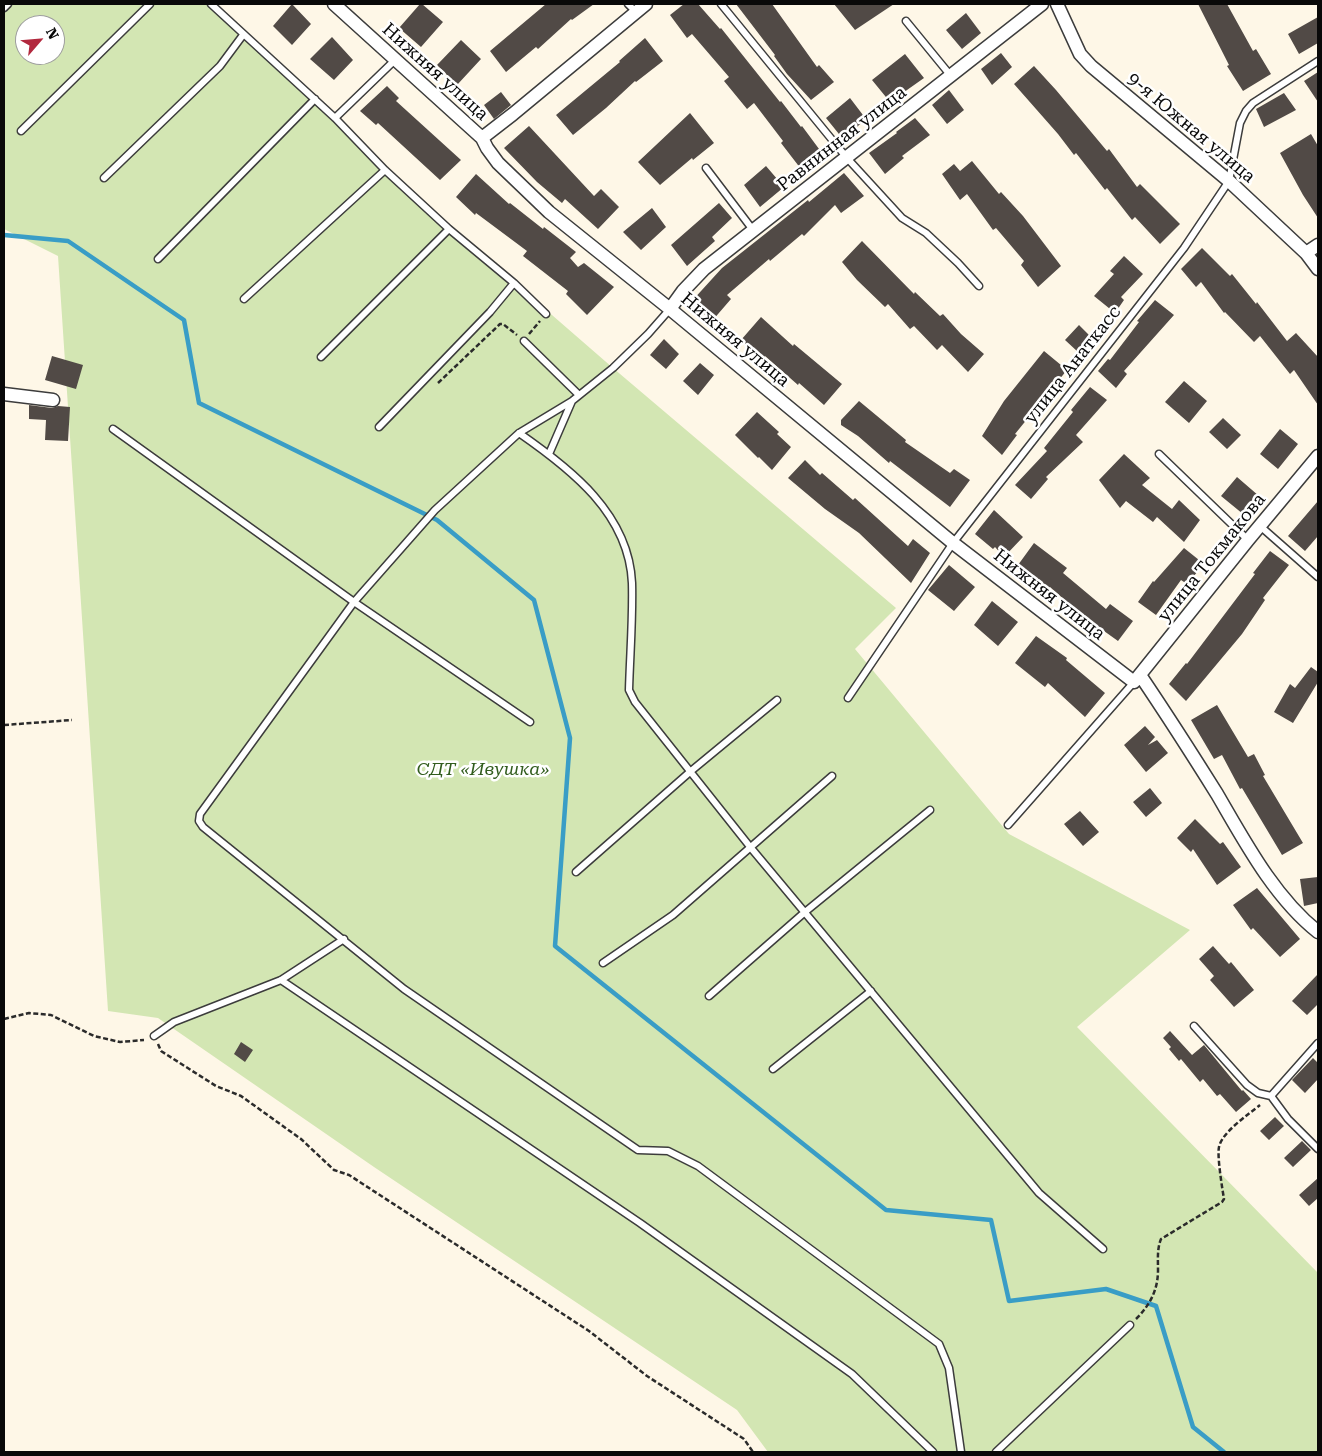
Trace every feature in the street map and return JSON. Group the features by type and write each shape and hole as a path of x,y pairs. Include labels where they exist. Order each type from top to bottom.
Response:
{"street":[{"name":"Нижняя улица","path":"334,4 482,138 498,163 549,212 670,309 953,543 1137,679 1179,732 1251,850 1280,892 1310,926 1318,932"},
{"name":"Равнинная улица","path":"670,309 683,291 704,269 1042,4"},
{"name":"9-я Южная улица","path":"1057,4 1080,54 1091,66 1229,181 1306,253 1318,269"},
{"path":"482,138 513,114 636,6"},
{"path":"1306,253 1318,245"},
{"path":"4,394 53,400"},
{"name":"улица Токмакова","path":"1137,679 1318,456"}],"lane":[{"path":"4,8 8,4"},
{"path":"21,131 150,4"},
{"path":"211,4 336,118 385,170 449,229 514,283 546,314"},
{"path":"721,4 847,158 902,218 926,233 979,286"},
{"path":"906,21 951,76"},
{"path":"104,178 220,66 243,35"},
{"path":"336,118 396,59"},
{"name":"улица Анаткасс","path":"848,698 953,543 1178,256 1229,181 1240,123 1246,111 1253,103 1318,61"},
{"path":"158,260 315,99"},
{"path":"706,168 753,230"},
{"path":"244,299 385,170"},
{"path":"321,358 449,229"},
{"path":"379,427 490,312 514,283"},
{"path":"670,309 648,334 613,368 572,401 519,433 423,523 354,602 200,814 199,821 203,827 404,989 638,1150 668,1151 698,1166 939,1344 949,1368 960,1452"},
{"path":"524,341 579,395"},
{"path":"549,454 572,401"},
{"path":"113,429 354,602 530,722"},
{"path":"519,433 549,454 591,491 604,506 616,528 627,554 632,581 629,690 635,702 751,848 1040,1193 1103,1249"},
{"path":"1159,454 1248,540"},
{"path":"1260,526 1318,577"},
{"path":"1008,825 1137,679"},
{"path":"576,872 691,771 777,700"},
{"path":"603,963 673,915 832,776"},
{"path":"709,996 805,912 930,810"},
{"path":"154,1036 174,1022 281,980 344,940"},
{"path":"281,980 640,1223 852,1374 933,1452"},
{"path":"773,1069 871,991"},
{"path":"1194,1026 1247,1085 1258,1093 1271,1096 1288,1119 1318,1149"},
{"path":"1271,1096 1318,1043"},
{"path":"996,1452 1130,1325"}],"path":[{"path":"433,387 500,324 503,324 524,341 546,314"},
{"path":"4,725 72,720"},
{"path":"4,1019 29,1013 51,1014 94,1036 120,1042 141,1041 154,1036 161,1051 216,1086 241,1096 301,1140 334,1170 349,1175 589,1330 646,1376 744,1439 753,1452"},
{"path":"1146,1309 1151,1301 1158,1273 1158,1246 1161,1239 1222,1202 1224,1199 1218,1148 1222,1139 1241,1120 1271,1096"}],"green space":[{"name":"СДТ «Ивушка»","path":"4,4 211,4 385,170 613,368 896,608 855,649 1009,834 1190,930 1077,1027 1318,1273 1318,1452 768,1452 737,1410 374,1167 158,1018 108,1011 58,256 4,229"}],"building":[{"path":"292,4 311,24 292,45 273,26"},
{"path":"420,4 443,22 421,47 399,28"},
{"path":"546,4 594,4 571,19 538,49 536,47 506,72 490,51"},
{"path":"684,4 698,4 721,28 822,153 801,169 781,143 783,141 754,103 747,109 724,81 729,77 692,34 687,38 670,15"},
{"path":"736,4 772,4 817,67 819,65 834,82 811,100 787,74"},
{"path":"834,4 894,4 855,30"},
{"path":"1198,4 1227,4 1253,51 1256,49 1271,74 1243,91 1227,66 1229,65"},
{"path":"966,13 981,33 962,49 946,30"},
{"path":"1318,17 1318,43 1299,54 1288,34"},
{"path":"332,37 353,60 334,80 310,59"},
{"path":"645,38 663,61 635,81 573,135 556,115 620,62"},
{"path":"461,40 481,59 457,85 437,65"},
{"path":"1001,53 1012,67 992,85 981,69"},
{"path":"905,54 924,78 890,102 872,80"},
{"path":"1034,66 1107,151 1109,149 1137,187 1140,184 1180,224 1160,244 1135,217 1132,220 1107,188 1105,190 1076,153 1074,155 1014,84"},
{"path":"1318,72 1318,102 1304,81"},
{"path":"387,86 399,98 396,101 461,160 440,180 378,123 376,125 360,111"},
{"path":"949,90 964,110 947,124 932,105"},
{"path":"501,92 511,105 494,119 484,105"},
{"path":"1284,93 1296,110 1264,127 1256,109"},
{"path":"850,98 866,119 843,139 826,118"},
{"path":"690,113 714,143 693,160 692,158 660,185 638,162"},
{"path":"915,118 930,135 902,156 904,158 885,174 869,153"},
{"path":"529,126 594,196 601,189 619,207 598,229 565,199 562,203 537,182 504,148"},
{"path":"1311,134 1318,146 1318,218 1280,153"},
{"path":"972,161 999,194 1001,192 1023,216 1061,266 1038,287 1021,265 1024,261 996,228 993,230 967,194 960,200 942,174 954,164 960,171"},
{"path":"766,166 784,187 760,207 744,185"},
{"path":"844,173 864,196 841,213 835,205 804,236 802,234 770,261 769,259 727,295 731,299 712,321 691,302 722,268"},
{"path":"476,174 509,204 543,229 544,227 576,252 570,258 578,267 584,263 614,287 587,315 566,294 568,291 523,256 527,251 476,213 475,215 456,197"},
{"path":"719,203 732,218 712,237 715,241 687,266 671,245"},
{"path":"652,208 666,227 641,250 623,232"},
{"path":"862,241 914,294 915,292 940,316 943,314 961,334 984,354 968,372 942,345 937,350 914,326 910,329 888,304 885,307 857,280 842,262"},
{"path":"1202,248 1230,276 1232,274 1256,304 1257,302 1287,341 1296,333 1318,357 1318,405 1294,370 1290,374 1260,336 1254,342 1224,313 1201,282 1196,287 1181,269"},
{"path":"1124,256 1143,274 1121,297 1124,300 1115,313 1094,296 1114,274 1110,271"},
{"path":"1155,300 1174,315 1124,371 1127,374 1116,388 1098,371 1108,359 1110,360 1139,322 1137,321"},
{"path":"761,317 793,346 794,344 842,384 824,405 765,356 764,359 741,340"},
{"path":"1079,325 1091,337 1078,352 1065,340"},
{"path":"664,339 679,354 666,369 650,355"},
{"path":"1044,351 1067,370 1015,434 1017,435 1002,455 982,436 1004,401"},
{"path":"52,356 83,365 76,389 45,380"},
{"path":"700,363 714,375 698,395 683,381"},
{"path":"1184,381 1207,401 1189,423 1165,402"},
{"path":"1090,387 1107,400 1076,435 1083,442 1046,477 1048,479 1031,499 1015,485 1047,451 1044,448"},
{"path":"859,401 906,440 905,442 950,473 954,469 970,480 950,507 890,461 889,463 858,436 841,425 841,420"},
{"path":"29,405 52,408 58,406 70,407 68,441 45,440 46,420 29,419"},
{"path":"757,412 779,432 777,434 791,447 772,470 735,435"},
{"path":"1223,418 1241,435 1227,449 1209,432"},
{"path":"1280,429 1298,444 1278,469 1260,454"},
{"path":"1124,454 1150,478 1142,485 1172,509 1179,500 1200,520 1184,542 1157,517 1153,522 1126,501 1120,508 1099,480"},
{"path":"805,460 820,475 822,473 853,500 855,498 908,546 913,539 930,553 911,583 859,533 825,509 788,478"},
{"path":"1237,477 1259,496 1243,514 1221,496"},
{"path":"1318,501 1318,536 1305,551 1288,536"},
{"path":"994,510 1023,537 1004,557 995,547 993,549 975,534"},
{"path":"1034,543 1067,568 1063,573 1106,609 1110,604 1133,621 1118,641 1083,616 1050,587 1048,589 1018,565"},
{"path":"1184,548 1204,564 1187,584 1181,580 1156,615 1138,602 1153,581"},
{"path":"1270,551 1289,565 1263,598 1265,600 1242,634 1186,701 1169,684 1187,664 1255,574 1253,573"},
{"path":"949,565 975,587 954,611 928,590"},
{"path":"992,601 1018,622 998,646 974,625"},
{"path":"1036,636 1067,658 1066,660 1105,693 1085,717 1048,683 1045,687 1015,663"},
{"path":"1311,667 1318,672 1318,682 1293,723 1274,712 1290,684 1295,688"},
{"path":"1217,705 1248,757 1254,754 1265,775 1263,776 1303,843 1282,855 1242,788 1240,789 1222,755 1214,759 1191,720"},
{"path":"1145,726 1155,737 1148,745 1157,740 1168,753 1146,772 1124,745"},
{"path":"1150,788 1162,803 1146,817 1133,802"},
{"path":"1080,811 1099,832 1083,846 1064,824"},
{"path":"1195,819 1220,844 1223,842 1241,867 1217,885 1193,849 1191,852 1177,838"},
{"path":"1318,877 1318,903 1304,906 1300,879"},
{"path":"1257,888 1300,939 1280,957 1253,928 1251,930 1233,905"},
{"path":"1213,946 1229,964 1231,962 1254,990 1234,1007 1210,980 1214,976 1199,959"},
{"path":"1318,974 1318,1004 1307,1015 1292,1001"},
{"path":"1170,1031 1192,1055 1204,1045 1242,1091 1251,1099 1236,1112 1220,1094 1217,1096 1203,1079 1200,1082 1181,1059 1179,1061 1169,1049 1171,1047 1163,1038"},
{"path":"241,1042 253,1050 245,1062 234,1054"},
{"path":"1313,1058 1318,1063 1318,1079 1305,1093 1292,1080"},
{"path":"1275,1117 1284,1126 1269,1140 1260,1131"},
{"path":"1302,1141 1311,1150 1293,1167 1284,1158"},
{"path":"1318,1178 1318,1198 1309,1206 1299,1195"}],"waterway":[{"path":"4,235 68,241 184,320 199,403 437,520 534,600 570,738 555,946 886,1210 991,1220 1009,1301 1106,1289 1156,1306 1193,1427 1224,1452"}]}
